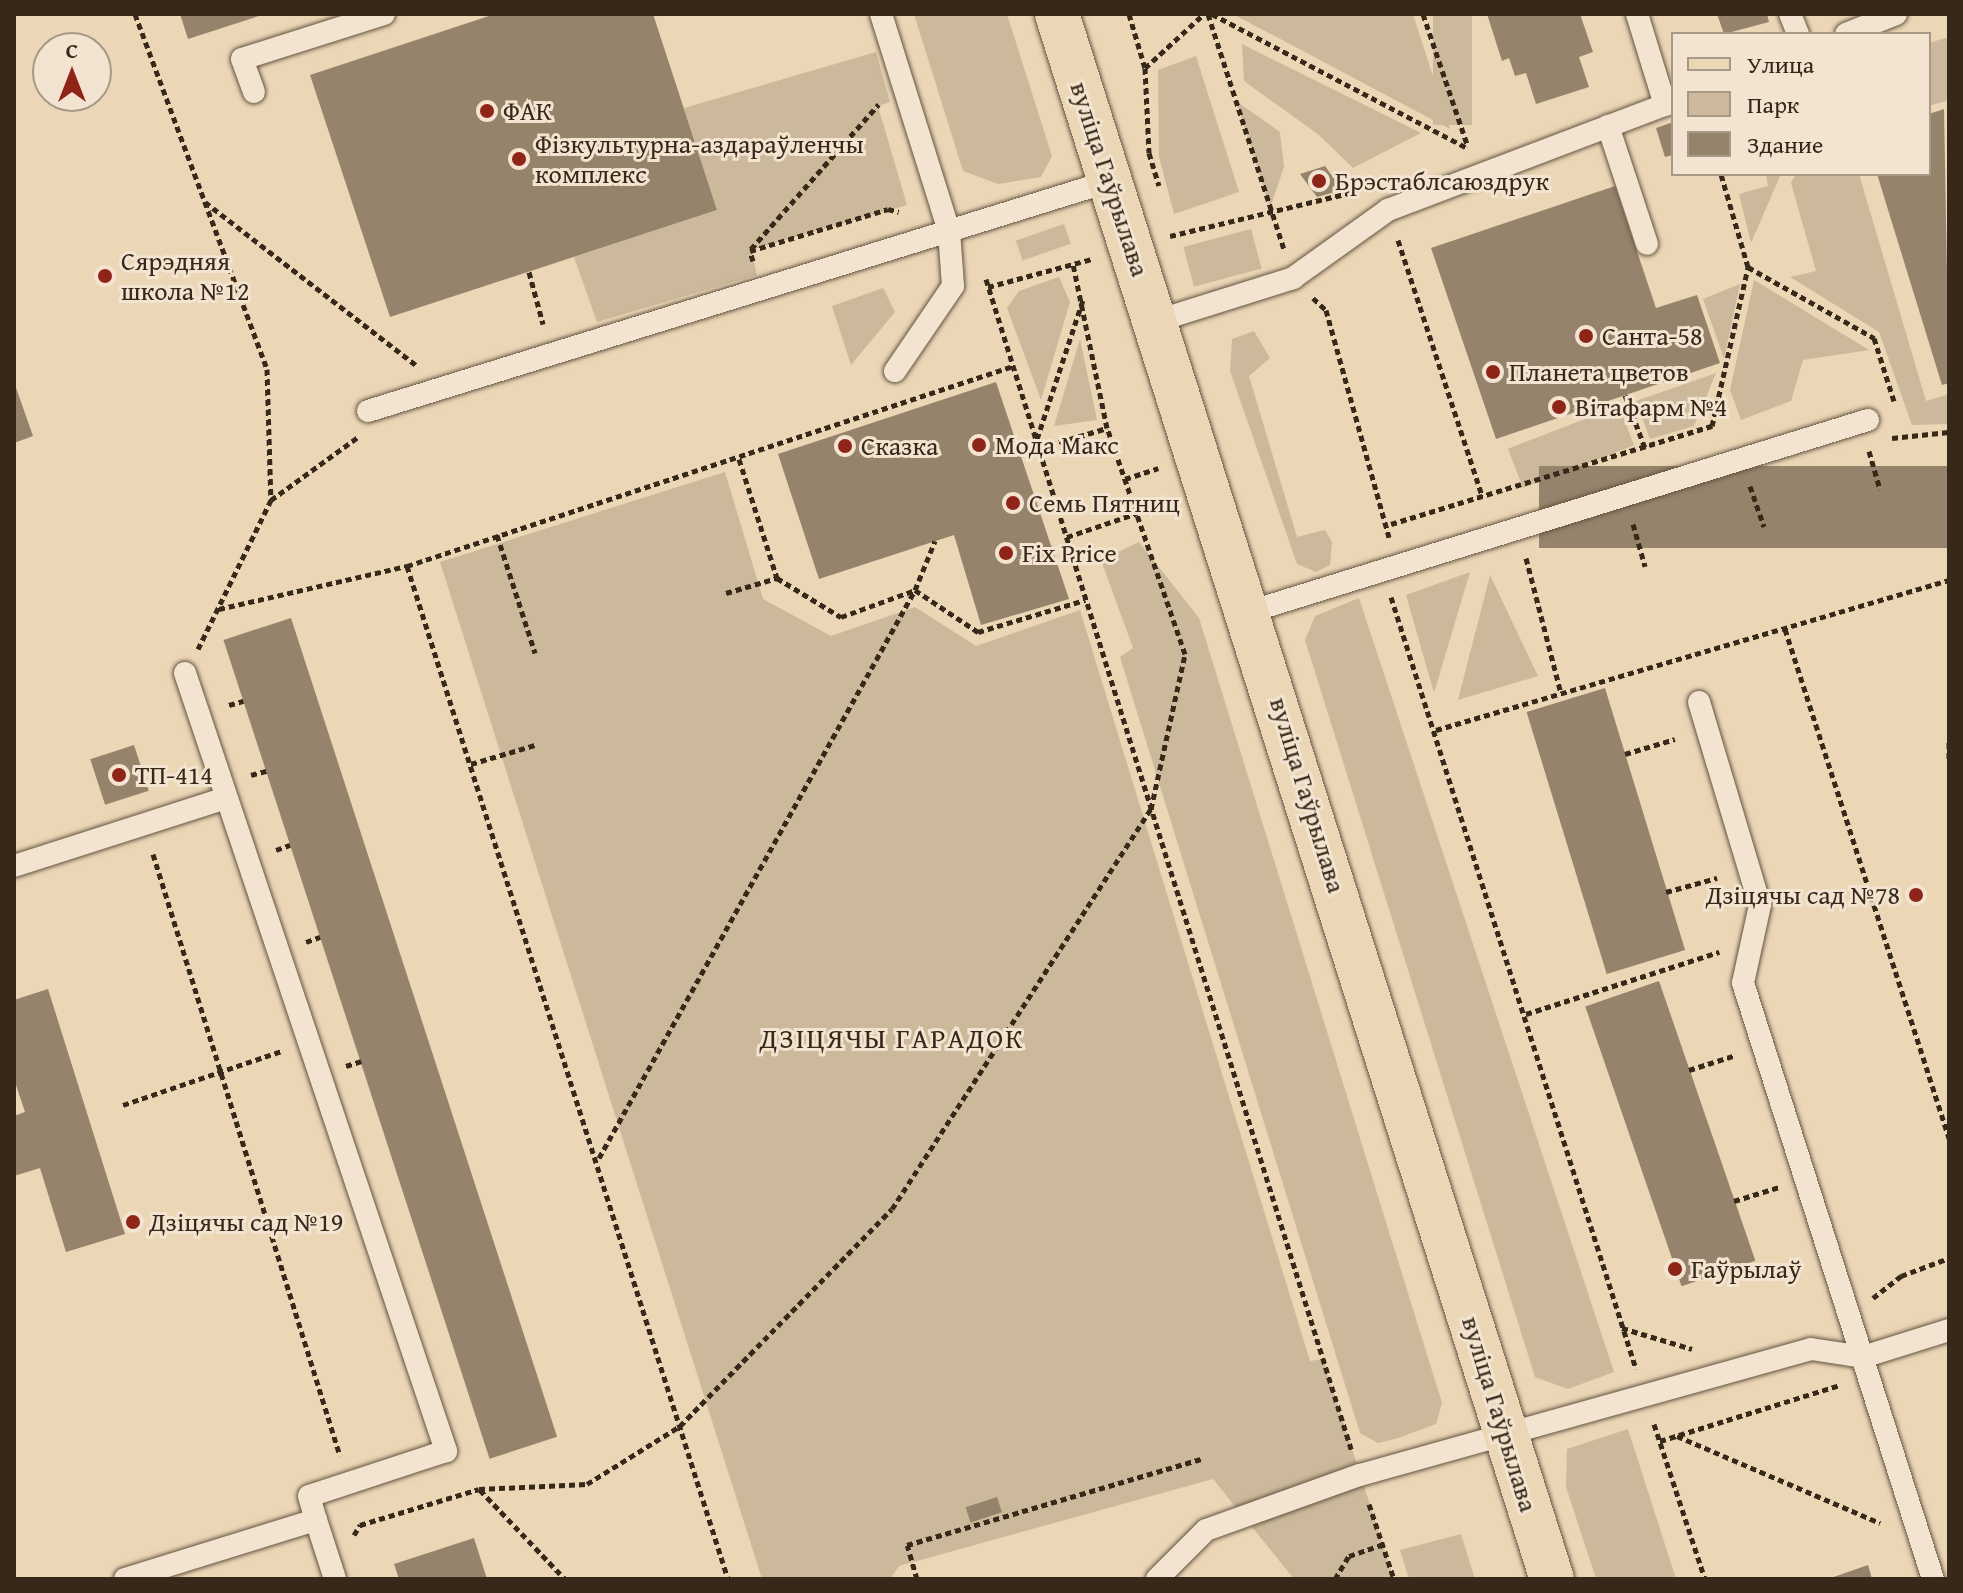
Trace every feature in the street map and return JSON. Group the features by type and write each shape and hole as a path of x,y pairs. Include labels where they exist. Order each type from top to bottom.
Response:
{"main road":[{"name":"вуліца Гаўрылава","path":"1057,14 1252,611 1505,1436 1552,1579"}],"lane":[{"path":"254,92 242,59 384,14"},
{"path":"881,14 901,77 959,228 953,286 895,371"},
{"path":"1157,321 1293,278 1388,210 1669,104 1637,14"},
{"path":"1851,32 1896,14"},
{"path":"1608,126 1647,244"},
{"path":"368,411 1110,181"},
{"path":"1252,611 1868,420"},
{"path":"185,673 223,799 446,1451 309,1496 335,1579"},
{"path":"1699,702 1760,905 1743,983 1933,1579"},
{"path":"14,866 223,799"},
{"path":"1157,1579 1206,1530 1360,1475 1646,1398 1811,1349 1867,1367 1949,1330"},
{"path":"125,1579 316,1520"}],"path":[{"path":"135,14 267,369 271,500 185,673"},
{"path":"1129,14 1145,68 1149,153 1161,194"},
{"path":"1145,68 1208,14"},
{"path":"1208,14 1468,148"},
{"path":"1208,14 1293,278 1326,310 1391,524 1383,572 1436,730 1646,1398"},
{"path":"1423,14 1468,148"},
{"path":"750,251 901,77"},
{"path":"1455,153 1483,143"},
{"path":"1391,524 1712,426 1748,267 1722,176"},
{"path":"1166,238 1270,208 1330,203 1365,188"},
{"path":"205,201 427,373"},
{"path":"1170,221 1174,235"},
{"path":"959,228 988,287 1040,448 1085,600 1394,1579"},
{"path":"988,287 1098,257"},
{"path":"350,1543 360,1525 479,1489 587,1484 680,1426 892,1209 1151,809 1185,654 1107,428 1084,298 1073,264"},
{"path":"1748,267 1874,338 1895,407"},
{"path":"529,272 547,337"},
{"path":"1412,280 1482,496"},
{"path":"1037,440 1084,298"},
{"path":"219,609 407,566 739,459 1013,366"},
{"path":"1625,395 1645,448"},
{"path":"1900,420 1904,434 1949,432"},
{"path":"1040,448 1107,428"},
{"path":"1867,446 1880,489"},
{"path":"739,459 777,578 841,617 915,590"},
{"path":"1749,484 1764,527"},
{"path":"1067,537 1137,513"},
{"path":"1632,522 1645,566"},
{"path":"497,535 535,653"},
{"path":"1489,540 1525,556 1561,693"},
{"path":"599,1158 915,590 935,541"},
{"path":"407,566 599,1158 728,1579"},
{"path":"726,593 777,578"},
{"path":"1436,730 1949,580"},
{"path":"915,590 978,632 1085,600"},
{"path":"1785,629 1949,1138"},
{"path":"1625,754 1675,739"},
{"path":"1949,742 1949,761"},
{"path":"471,764 535,745"},
{"path":"144,824 225,1070 360,1525"},
{"path":"1666,892 1717,878"},
{"path":"1526,1014 1722,951"},
{"path":"123,1105 307,1042"},
{"path":"1689,1070 1737,1055"},
{"path":"1734,1201 1780,1187"},
{"path":"1850,1315 1901,1276 1949,1258"},
{"path":"1622,1328 1697,1351"},
{"path":"1705,1579 1660,1441 1867,1367"},
{"path":"1676,1435 1878,1520 1883,1534"},
{"path":"914,1577 907,1545 1204,1458"},
{"path":"479,1489 565,1579"},
{"path":"1335,1579 1349,1556 1383,1544"}],"green space":[{"path":"914,14 1007,14 1052,156 1041,177 998,184 963,171"},
{"path":"1233,14 1413,14 1450,129"},
{"path":"1433,14 1472,14 1472,125 1433,125"},
{"path":"1949,37 1949,100 1931,105 1931,42"},
{"path":"1242,44 1421,133 1353,168 1319,135 1244,81"},
{"path":"876,52 890,102 878,106 907,205 751,250 757,275 597,322 574,257 717,210 684,108"},
{"path":"1196,56 1239,192 1174,214 1159,157 1158,70"},
{"path":"1236,101 1280,132 1284,167 1270,208"},
{"path":"1766,176 1780,176 1751,243 1739,194 1768,186"},
{"path":"1795,176 1860,176 1926,401 1949,394 1949,424 1912,425 1879,332 1790,277 1816,271 1791,183"},
{"path":"1064,224 1071,244 1023,260 1016,241"},
{"path":"1251,229 1262,269 1194,287 1183,247"},
{"path":"1059,277 1070,302 1041,400 1007,308 1019,291"},
{"path":"1754,280 1869,350 1803,360 1791,401 1741,420 1730,390"},
{"path":"1740,284 1724,359 1703,299"},
{"path":"883,288 895,312 851,365 832,306"},
{"path":"1254,331 1270,358 1249,376 1297,537 1325,530 1332,542 1330,565 1316,572 1297,564 1230,371 1232,339"},
{"path":"1080,339 1097,420 1054,426"},
{"path":"1716,373 1694,426 1650,439 1636,401"},
{"path":"1619,406 1634,445 1523,488 1508,449"},
{"path":"725,472 763,599 831,636 915,607 976,646 1080,610 1310,1361 1323,1359 1394,1579 1294,1579 1213,1479 899,1566 890,1579 762,1579 440,562"},
{"path":"1139,542 1199,618 1442,1403 1436,1424 1398,1438 1378,1443 1360,1433 1120,657 1133,648 1101,560"},
{"path":"1470,572 1434,693 1406,595"},
{"path":"1490,575 1538,676 1458,700"},
{"path":"1359,598 1614,1372 1568,1389 1535,1377 1305,640 1315,616"},
{"path":"1628,1429 1676,1579 1596,1579 1566,1487 1567,1449"},
{"path":"1461,1534 1475,1579 1409,1579 1400,1550"}],"building":[{"path":"180,14 262,14 262,15 188,39"},
{"name":"Фізкультурна-аздараўленчы комплекс","path":"495,14 653,14 717,210 390,317 310,75"},
{"path":"1487,14 1580,14 1593,52 1579,57 1589,87 1536,104 1526,73 1515,76 1509,58 1502,61"},
{"path":"1717,14 1767,14 1769,22 1723,32"},
{"path":"1944,109 1949,383 1942,385 1878,176 1931,176 1931,113"},
{"path":"1671,123 1671,156 1665,157 1656,128"},
{"name":"Брэстаблсаюздрук","path":"1325,166 1342,190 1317,197 1300,174"},
{"name":"Санта-58","path":"1615,186 1656,308 1697,295 1720,363 1496,439 1431,248"},
{"path":"14,382 33,436 14,443"},
{"path":"996,382 1069,599 981,625 954,535 819,579 778,454"},
{"path":"1539,466 1949,466 1949,548 1539,548"},
{"path":"291,618 557,1437 490,1459 223,640"},
{"path":"1605,688 1685,950 1607,974 1527,712"},
{"name":"ТП-414","path":"134,745 149,791 105,805 90,759"},
{"path":"1659,981 1755,1261 1682,1286 1585,1006"},
{"path":"48,989 125,1234 66,1252 40,1168 14,1176 14,1116 25,1112 14,1079 14,1000"},
{"path":"997,1497 1002,1512 971,1522 966,1507"},
{"path":"474,1538 487,1579 399,1579 394,1564"},
{"path":"1868,1565 1872,1579 1828,1579"}],"place":[{"name":"ФАК","path":"487,111"},
{"name":"Фізкультурна-аздараўленчы комплекс","path":"519,159"},
{"name":"Брэстаблсаюздрук","path":"1319,181"},
{"name":"Сярэдняя школа №12","path":"105,276"},
{"name":"Санта-58","path":"1586,336"},
{"name":"Планета цветов","path":"1493,372"},
{"name":"Вітафарм №4","path":"1559,407"},
{"name":"Мода Макс","path":"979,445"},
{"name":"Сказка","path":"845,446"},
{"name":"Семь Пятниц","path":"1013,503"},
{"name":"Fix Price","path":"1006,553"},
{"name":"ТП-414","path":"119,775"},
{"name":"Дзіцячы сад №78","path":"1916,895"},
{"name":"Дзіцячы сад №19","path":"133,1222"},
{"name":"Гаўрылаў","path":"1675,1269"}],"district":[{"name":"ДЗІЦЯЧЫ ГАРАДОК","path":"892,1038"}]}
